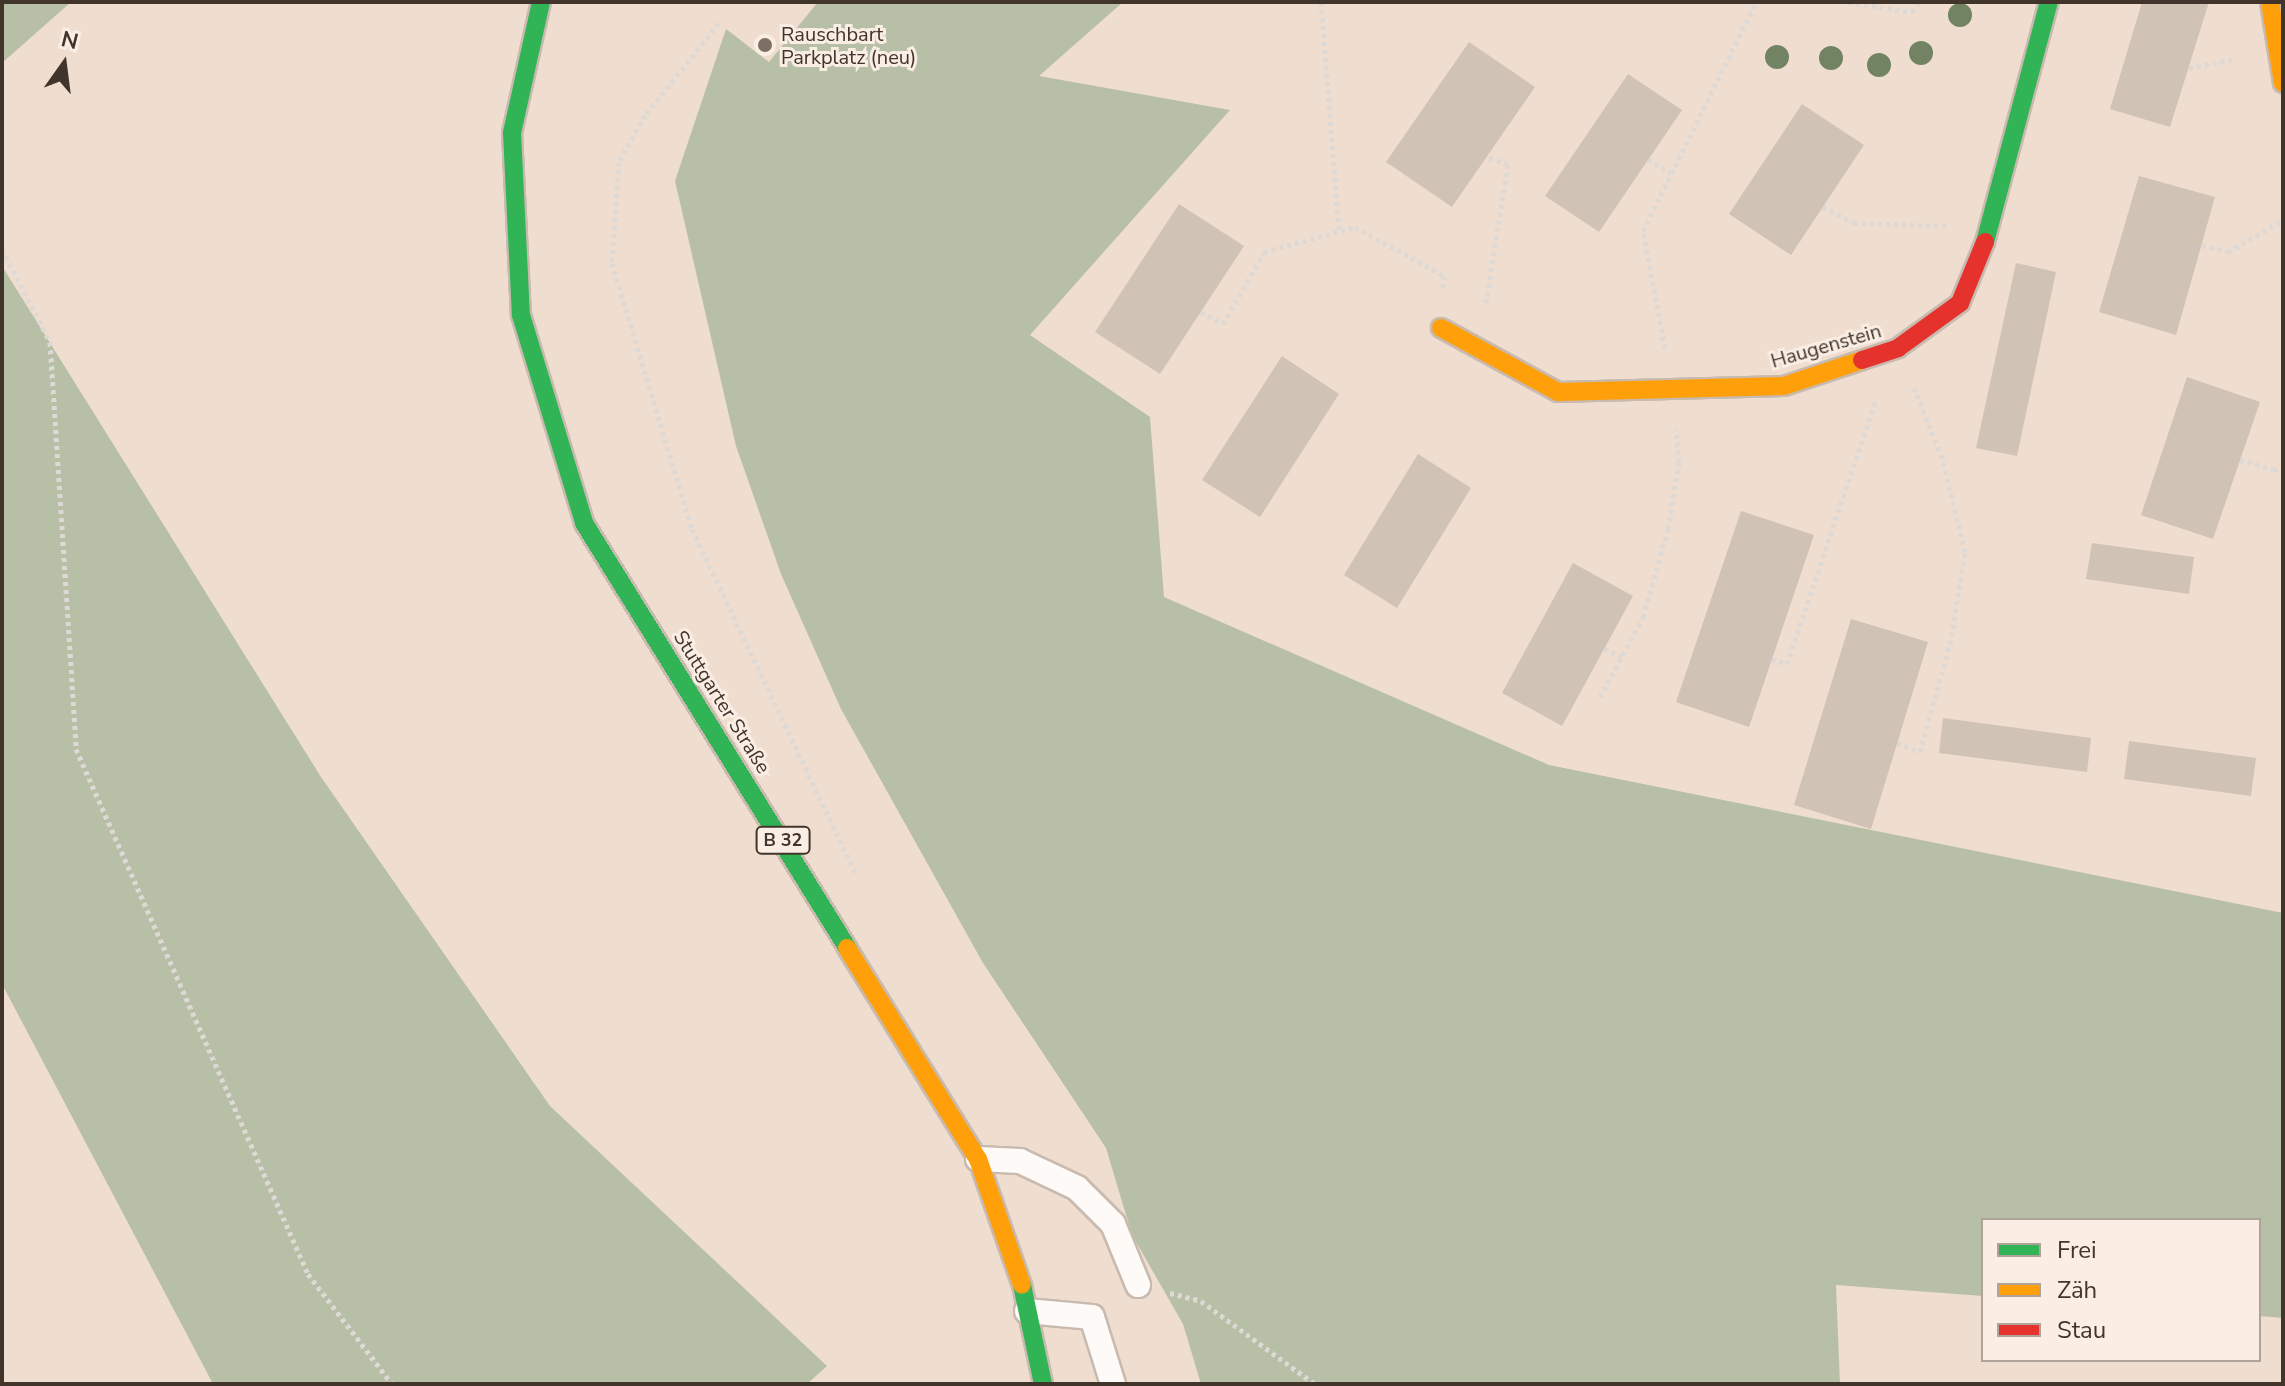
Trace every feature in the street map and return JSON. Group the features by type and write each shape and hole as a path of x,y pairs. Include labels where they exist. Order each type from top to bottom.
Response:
{"main road":[{"name":"Stuttgarter Straße","path":"541,2 512,133 521,315 584,523 978,1159 1027,1311 1043,1384"},
{"name":"Haugenstein","path":"1441,328 1558,392 1784,386 1898,348 1960,303 1990,228 2049,2"},
{"path":"2270,2 2283,83"}],"lane":[{"path":"978,1159 1020,1161 1077,1188 1113,1224 1138,1285"},
{"path":"1027,1311 1092,1317 1113,1384"}],"path":[{"path":"1321,2 1339,231"},
{"path":"1600,697 1643,617 1668,529 1679,462 1673,389 1643,231 1756,2"},
{"path":"1848,2 1912,12 1919,2"},
{"path":"719,23 645,115 619,162 612,263 692,529 859,881"},
{"path":"1486,157 1508,164 1489,284"},
{"path":"1648,159 1671,174"},
{"path":"1823,207 1854,223 1990,228"},
{"path":"2202,245 2228,252 2283,220"},
{"path":"1201,312 1223,324 1264,252 1355,227 1444,276 1441,328"},
{"path":"2,249 50,342 76,749 308,1274 392,1384"},
{"path":"1772,659 1787,664 1864,426 1898,348"},
{"path":"1897,743 1920,752 1950,644 1965,552 1942,458 1898,348"},
{"path":"2240,460 2274,470 2283,466"},
{"path":"1604,649 1622,657"},
{"path":"1138,1285 1201,1301 1315,1384"}],"green space":[{"path":"2,2 71,2 2,63"},
{"path":"818,2 1123,2 1039,76 1230,110 1030,335 1150,417 1164,597 1549,765 2283,913 2283,1318 2261,1316 2261,1218 1981,1218 1981,1296 1836,1285 1840,1384 1201,1384 1183,1324 1132,1235 1106,1148 983,963 841,709 781,574 736,446 675,181 726,29 769,62"},
{"path":"2,266 321,777 550,1106 827,1366 807,1384 213,1384 2,984"}],"building":[{"path":"2142,2 2209,2 2170,127 2110,109"},
{"path":"1469,42 1535,87 1452,207 1386,162"},
{"path":"1628,74 1682,110 1599,232 1545,196"},
{"path":"1802,104 1864,145 1791,255 1729,214"},
{"path":"2139,176 2215,197 2176,335 2099,312"},
{"path":"1179,204 1244,246 1160,374 1095,332"},
{"path":"2016,263 2056,272 2017,456 1976,448"},
{"path":"1282,356 1339,394 1260,517 1202,480"},
{"path":"2187,377 2260,402 2213,539 2141,515"},
{"path":"1418,454 1471,488 1397,608 1344,575"},
{"path":"1741,511 1814,535 1749,727 1676,702"},
{"path":"2092,543 2194,557 2189,594 2086,579"},
{"path":"1573,563 1633,596 1562,726 1502,693"},
{"path":"1851,619 1928,642 1871,829 1794,805"},
{"path":"1943,718 2091,738 2087,772 1939,753"},
{"path":"2129,741 2256,758 2251,796 2124,779"}],"traffic: fast":[{"path":"541,2 512,133 521,315 584,523 847,948"},
{"path":"1985,242 2049,2"},
{"path":"1022,1285 1043,1384"}],"traffic: slow":[{"path":"2270,2 2283,83"},
{"path":"1441,328 1558,392 1784,386 1862,360"},
{"path":"847,948 978,1159 1022,1285"}],"traffic: jam":[{"path":"1862,360 1898,348 1960,303 1985,242"}],"place":[{"name":"Rauschbart Parkplatz (neu)","path":"765,45"}]}
